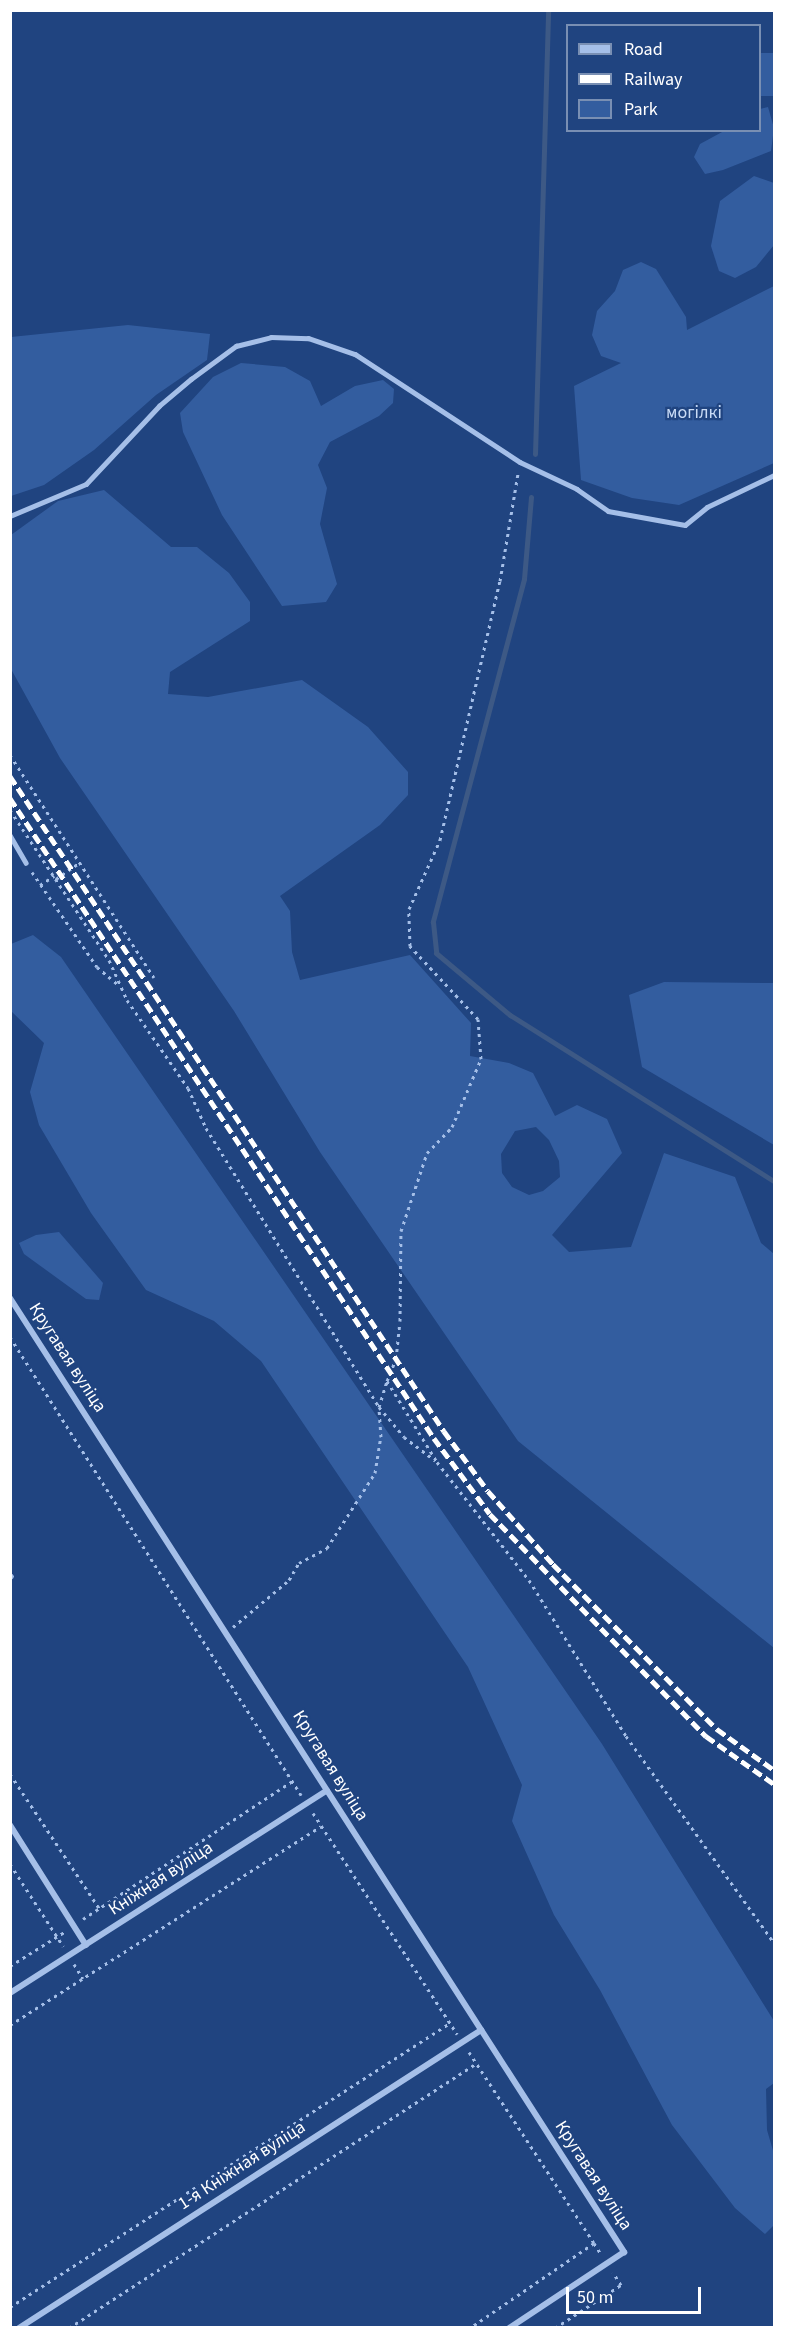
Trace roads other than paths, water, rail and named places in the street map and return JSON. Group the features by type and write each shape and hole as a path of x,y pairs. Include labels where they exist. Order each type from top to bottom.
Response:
{"street":[{"name":"Кругавая вуліца","path":"10,1298 228,1632 624,2252 509,2328"},
{"name":"Кніжная вуліца","path":"10,1993 327,1790"},
{"path":"10,1825 86,1945"},
{"name":"1-я Кніжная вуліца","path":"19,2328 481,2030"}],"lane":[{"path":"10,516 86,484 159,406 191,379 236,346 271,337 308,338 355,354 520,462 577,489 608,511 685,525 707,507 774,475"},
{"path":"10,835 26,863"}],"waterway":[{"path":"535,454 548,10"},
{"path":"531,497 524,579 433,922 436,953 510,1015 774,1181"}],"railway":[{"path":"10,776 444,1431 488,1491 553,1564 717,1729 774,1770"},
{"path":"10,798 434,1438 490,1514 706,1736 774,1784"}],"park label":[{"name":"могілкі","path":"694,413"}]}
